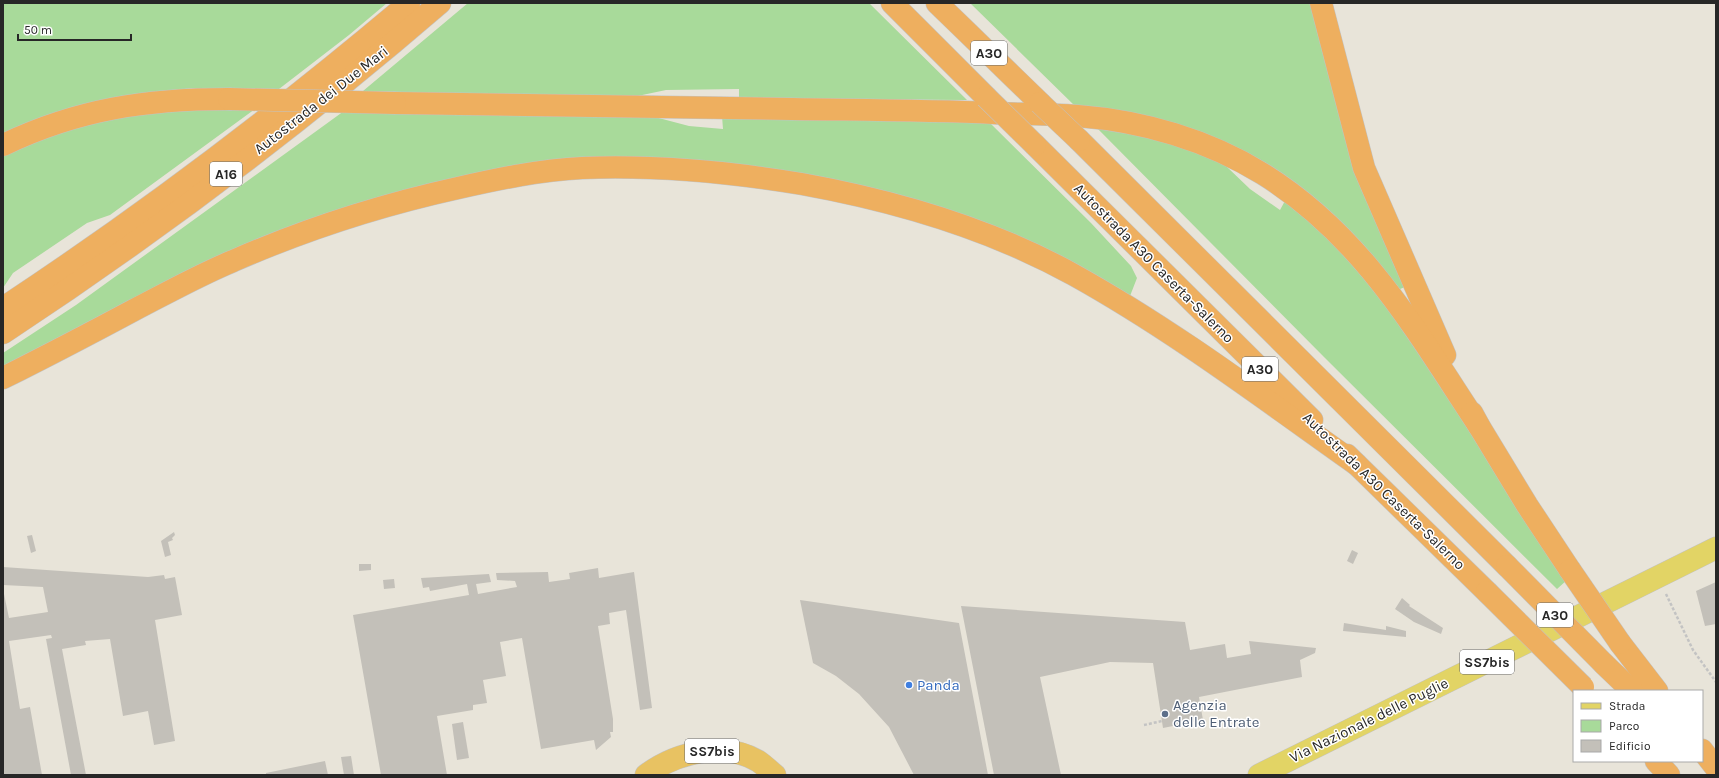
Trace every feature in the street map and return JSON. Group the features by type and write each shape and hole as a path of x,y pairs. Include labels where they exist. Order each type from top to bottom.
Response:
{"highway":[{"name":"Autostrada dei Due Mari","path":"3,308 133,218 219,155 409,3"},
{"name":"Autostrada dei Due Mari","path":"3,333 70,288 232,170 318,103 440,3"},
{"name":"Autostrada A30 Caserta-Salerno","path":"892,3 1585,689"},
{"name":"A30","path":"937,3 1079,140 1631,690"},
{"path":"1321,3 1364,168 1430,323 1478,426"},
{"path":"3,145 46,126 107,109 140,103 183,99 942,111 1080,116 1147,127 1183,137 1224,153 1262,174 1294,196 1330,225 1361,257 1397,302 1570,570 1620,643 1656,690"},
{"path":"3,378 184,283 232,261 325,225 378,208 488,181 537,173 580,168 644,168 685,170 746,174 820,187 884,201 952,222 1013,246 1072,274 1135,311 1356,464"},
{"name":"SS7bis","path":"646,775 665,764 688,755 711,751 732,751 758,761 775,775"},
{"path":"1703,751 1716,768"},
{"path":"1703,759 1716,772"},
{"path":"1657,762 1669,775"}],"main road":[{"name":"Via Nazionale delle Puglie","path":"1259,775 1716,548"}],"path":[{"path":"1658,577 1693,650 1716,682"},
{"path":"1144,725 1162,721"}],"green space":[{"path":"4,3 387,3 349,35 279,89 196,88 140,94 3,135"},
{"path":"468,3 869,3 967,100 828,99 739,101 739,89 666,90 628,98 363,91"},
{"path":"970,3 1319,3 1405,287 1400,289 1375,260 1263,165 1077,108"},
{"path":"255,109 110,215 87,223 13,273 3,288 3,154 59,131 157,110"},
{"path":"344,111 651,116 689,126 723,129 722,116 989,122 1091,223 1131,266 1137,278 1130,296 1015,238 702,161 395,196 3,369 3,353 76,305"},
{"path":"1096,127 1165,141 1213,159 1226,166 1250,189 1280,210 1286,199 1314,221 1391,308 1567,580 1557,589"}],"building":[{"path":"174,532 175,535 172,538 173,540 168,542 171,555 165,557 161,541"},
{"path":"32,535 36,551 31,553 27,536"},
{"path":"1352,550 1358,553 1353,564 1347,561"},
{"path":"359,564 371,564 371,570 359,571"},
{"path":"3,567 148,577 164,575 165,579 175,577 182,615 155,620 175,741 154,745 148,711 123,716 110,639 85,641 86,645 62,649 86,775 71,775 46,639 52,638 51,635 9,641 20,709 30,707 42,775 3,775 3,589 9,618 48,612 43,587 3,585"},
{"path":"598,568 599,578 634,572 652,708 640,710 626,610 609,613 610,624 598,626 613,719 613,732 610,732 611,737 596,750 594,740 541,749 522,638 500,642 506,676 483,680 487,703 473,705 473,710 437,716 447,775 381,775 353,615 469,595 467,584 430,591 429,587 423,588 421,578 489,574 491,582 476,584 478,594 517,587 515,581 497,580 496,573 548,572 549,582 570,579 569,573"},
{"path":"394,579 395,588 384,589 383,580"},
{"path":"1716,582 1716,624 1705,626 1696,591"},
{"path":"1402,598 1410,605 1409,606 1443,628 1441,634 1414,622 1395,609"},
{"name":"Panda","path":"800,600 959,623 988,775 914,775 889,727 859,694 836,676 813,663"},
{"path":"961,606 1185,622 1190,650 1225,644 1227,658 1251,654 1249,641 1316,648 1315,653 1300,660 1302,677 1199,697 1203,720 1163,728 1153,663 1110,662 1040,677 1061,775 994,775"},
{"path":"1344,623 1386,630 1386,626 1406,631 1406,637 1343,631"},
{"path":"463,722 469,758 457,760 452,724"},
{"path":"351,756 354,775 344,775 341,757"},
{"path":"325,761 328,775 266,775 266,773"}],"place":[{"name":"Panda","path":"909,685"},
{"name":"Agenzia delle Entrate","path":"1165,714"}]}
